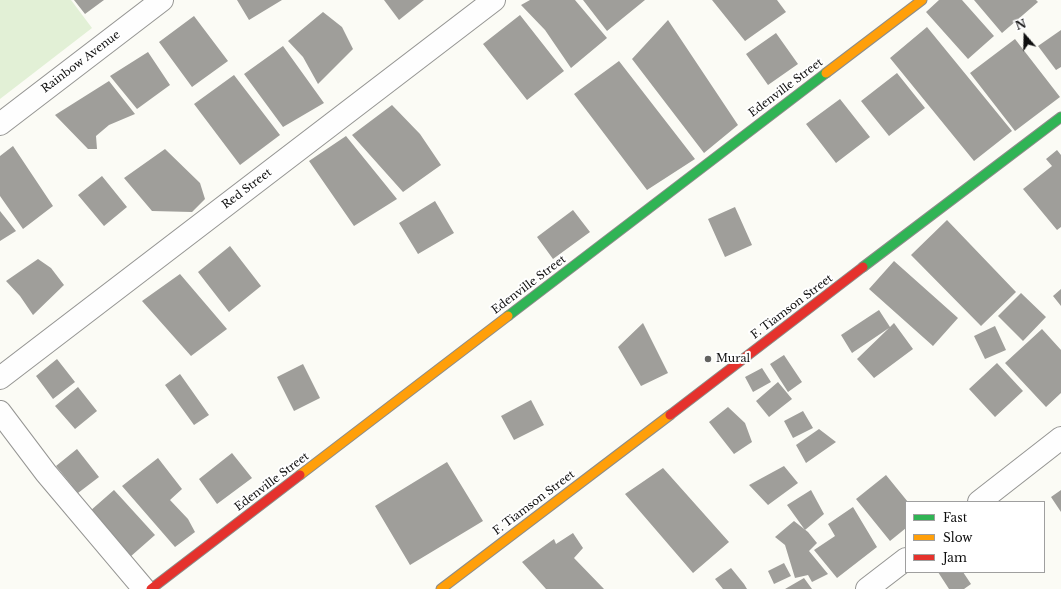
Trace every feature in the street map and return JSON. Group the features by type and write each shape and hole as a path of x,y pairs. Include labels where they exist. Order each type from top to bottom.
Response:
{"street":[{"name":"Rainbow Avenue","path":"0,124 162,0"},
{"name":"Red Street","path":"0,378 494,0"},
{"name":"Edenville Street","path":"151,589 922,0"},
{"name":"F. Tiamson Street","path":"441,589 1061,117"},
{"path":"0,412 46,473 144,589"},
{"path":"980,501 1061,438"},
{"path":"867,589 905,560"}],"green space":[{"path":"0,0 71,0 92,28 0,99"}],"building":[{"path":"74,0 104,0 85,14"},
{"path":"237,0 282,0 249,20"},
{"path":"384,0 424,0 399,20"},
{"path":"530,0 575,0 607,38 571,68 545,30 521,5"},
{"path":"583,0 645,0 607,31"},
{"path":"712,0 777,0 786,12 745,41"},
{"path":"939,0 962,0 994,36 968,59 926,12"},
{"path":"974,0 1036,0 1038,2 1002,33"},
{"path":"323,12 342,27 353,49 318,84 303,57 288,41"},
{"path":"520,15 564,71 527,100 483,44"},
{"path":"194,16 228,61 192,87 159,42"},
{"path":"668,20 738,125 704,153 632,59"},
{"path":"927,27 1012,131 974,161 890,58"},
{"path":"1061,30 1061,67 1056,70 1038,46"},
{"path":"776,33 798,64 768,85 746,54"},
{"path":"1015,39 1060,97 1015,131 970,73"},
{"path":"283,46 324,103 283,127 244,74"},
{"path":"148,52 170,85 137,109 110,76"},
{"path":"619,61 695,159 647,190 574,94"},
{"path":"897,73 925,108 889,136 861,101"},
{"path":"234,75 280,135 240,165 194,104"},
{"path":"109,81 135,114 109,125 96,136 97,149 88,149 55,115"},
{"path":"840,99 870,137 836,163 806,124"},
{"path":"392,105 420,134 441,165 403,192 352,135"},
{"path":"346,136 397,199 354,226 309,161"},
{"path":"13,146 53,206 23,229 0,196 0,156"},
{"path":"165,149 200,183 205,199 192,212 152,211 124,178"},
{"path":"1057,150 1061,155 1061,227 1057,230 1023,189 1052,166 1046,159"},
{"path":"102,176 127,207 104,226 78,195"},
{"path":"435,201 454,233 418,254 399,223"},
{"path":"735,207 752,245 725,257 708,219"},
{"path":"573,210 590,232 553,259 537,237"},
{"path":"0,211 16,231 0,241"},
{"path":"947,220 1016,292 981,326 911,255"},
{"path":"230,246 261,286 229,312 198,272"},
{"path":"38,259 51,268 64,285 33,315 20,296 6,281"},
{"path":"894,261 958,318 933,346 869,289"},
{"path":"180,274 227,329 191,356 142,301"},
{"path":"1061,289 1061,306 1053,296"},
{"path":"1021,293 1046,317 1023,341 998,316"},
{"path":"879,310 890,327 894,323 913,349 874,378 857,359 889,328 852,353 841,335"},
{"path":"643,323 668,373 641,386 618,347"},
{"path":"995,326 1006,350 985,359 974,336"},
{"path":"1042,329 1061,350 1061,393 1046,407 1005,363"},
{"path":"784,355 802,382 788,392 770,364"},
{"path":"57,359 75,382 53,399 36,376"},
{"path":"997,363 1023,391 995,417 969,389"},
{"path":"303,364 320,398 294,411 277,377"},
{"path":"762,368 771,382 753,392 745,377"},
{"path":"180,374 209,415 194,425 165,385"},
{"path":"778,382 792,399 769,417 756,401"},
{"path":"78,387 97,411 75,429 55,406"},
{"path":"531,400 544,425 514,440 501,416"},
{"path":"728,407 745,423 752,442 734,454 709,422"},
{"path":"803,411 813,428 793,438 784,421"},
{"path":"819,429 836,442 806,463 796,445"},
{"path":"77,449 99,477 78,493 56,466"},
{"path":"232,453 252,478 217,504 199,479"},
{"path":"158,458 182,489 170,500 188,519 195,532 175,547 122,486"},
{"path":"447,462 483,521 410,565 375,506"},
{"path":"784,466 798,483 768,505 749,485"},
{"path":"663,468 729,542 693,573 625,494"},
{"path":"886,475 907,501 905,501 905,529 890,541 856,499"},
{"path":"114,490 155,535 130,557 90,511"},
{"path":"811,490 824,514 805,530 787,505"},
{"path":"1061,490 1061,512 1051,497"},
{"path":"853,507 877,547 837,578 814,550 835,536 828,524"},
{"path":"794,521 808,532 817,543 809,551 828,574 812,582 808,575 795,578 785,545 775,537"},
{"path":"573,533 583,548 574,558 604,589 546,589 522,562 554,539 556,544"},
{"path":"784,563 791,576 774,584 768,571"},
{"path":"731,568 747,589 723,589 715,579"},
{"path":"939,573 964,573 971,584 964,589 949,589"},
{"path":"804,578 812,589 785,589"}],"traffic: fast":[{"path":"508,316 826,73"},
{"path":"863,267 1061,117"}],"traffic: slow":[{"path":"826,73 922,0"},
{"path":"300,475 508,316"},
{"path":"441,589 670,415"}],"traffic: jam":[{"path":"670,415 863,267"},
{"path":"151,589 300,475"}],"place":[{"name":"Mural","path":"708,359"}]}
